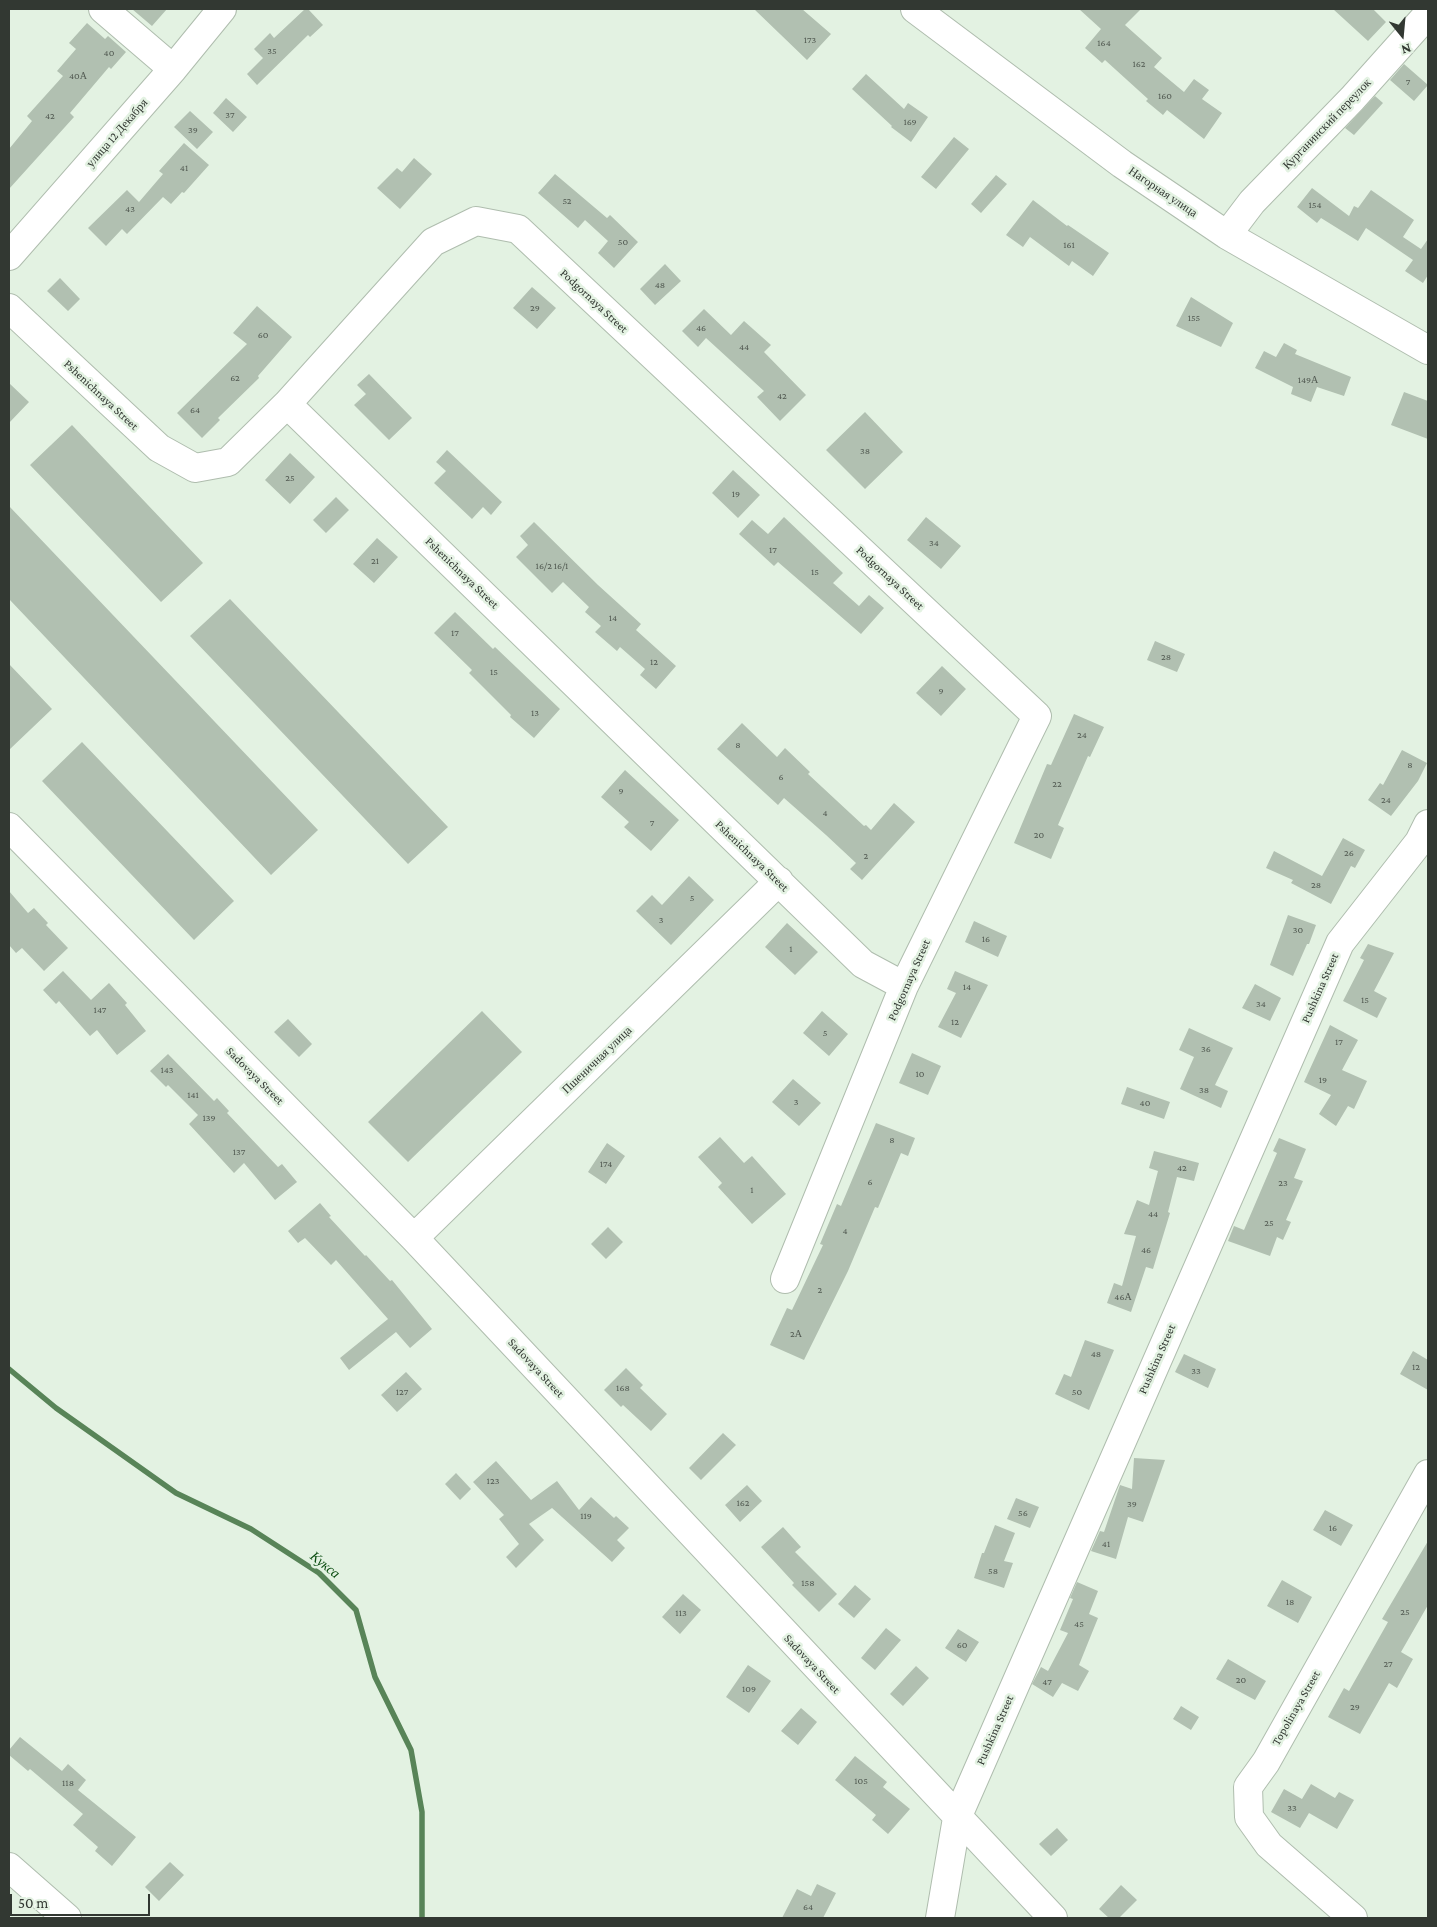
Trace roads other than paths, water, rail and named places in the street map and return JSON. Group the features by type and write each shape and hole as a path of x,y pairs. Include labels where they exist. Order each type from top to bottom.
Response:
{"street":[{"path":"103,9 173,69"},
{"name":"улица 12 Декабря","path":"9,256 173,69 222,9"},
{"name":"Нагорная улица","path":"915,9 1122,164 1227,235 1428,350"},
{"name":"Курганинский переулок","path":"1227,235 1252,202 1352,99 1428,14"},
{"name":"Podgornaya Street","path":"287,404 433,242 476,221 518,229 1037,716 904,986 785,1279"},
{"name":"Pshenichnaya Street","path":"9,308 158,448 195,468 228,462 287,404 863,964 904,986"},
{"name":"Pushkina Street","path":"940,1918 957,1818 1340,943 1419,842 1428,824"},
{"name":"Sadovaya Street","path":"9,827 414,1238 1053,1918"},
{"name":"Пшеничная улица","path":"414,1238 779,881"},
{"name":"Topolinaya Street","path":"1353,1918 1269,1845 1249,1817 1248,1788 1266,1762 1428,1474"},
{"path":"9,1867 67,1918"}],"waterway":[{"name":"Кукса","path":"9,1369 56,1408 176,1493 251,1529 319,1573 356,1610 375,1677 411,1750 422,1812 422,1918"}]}
